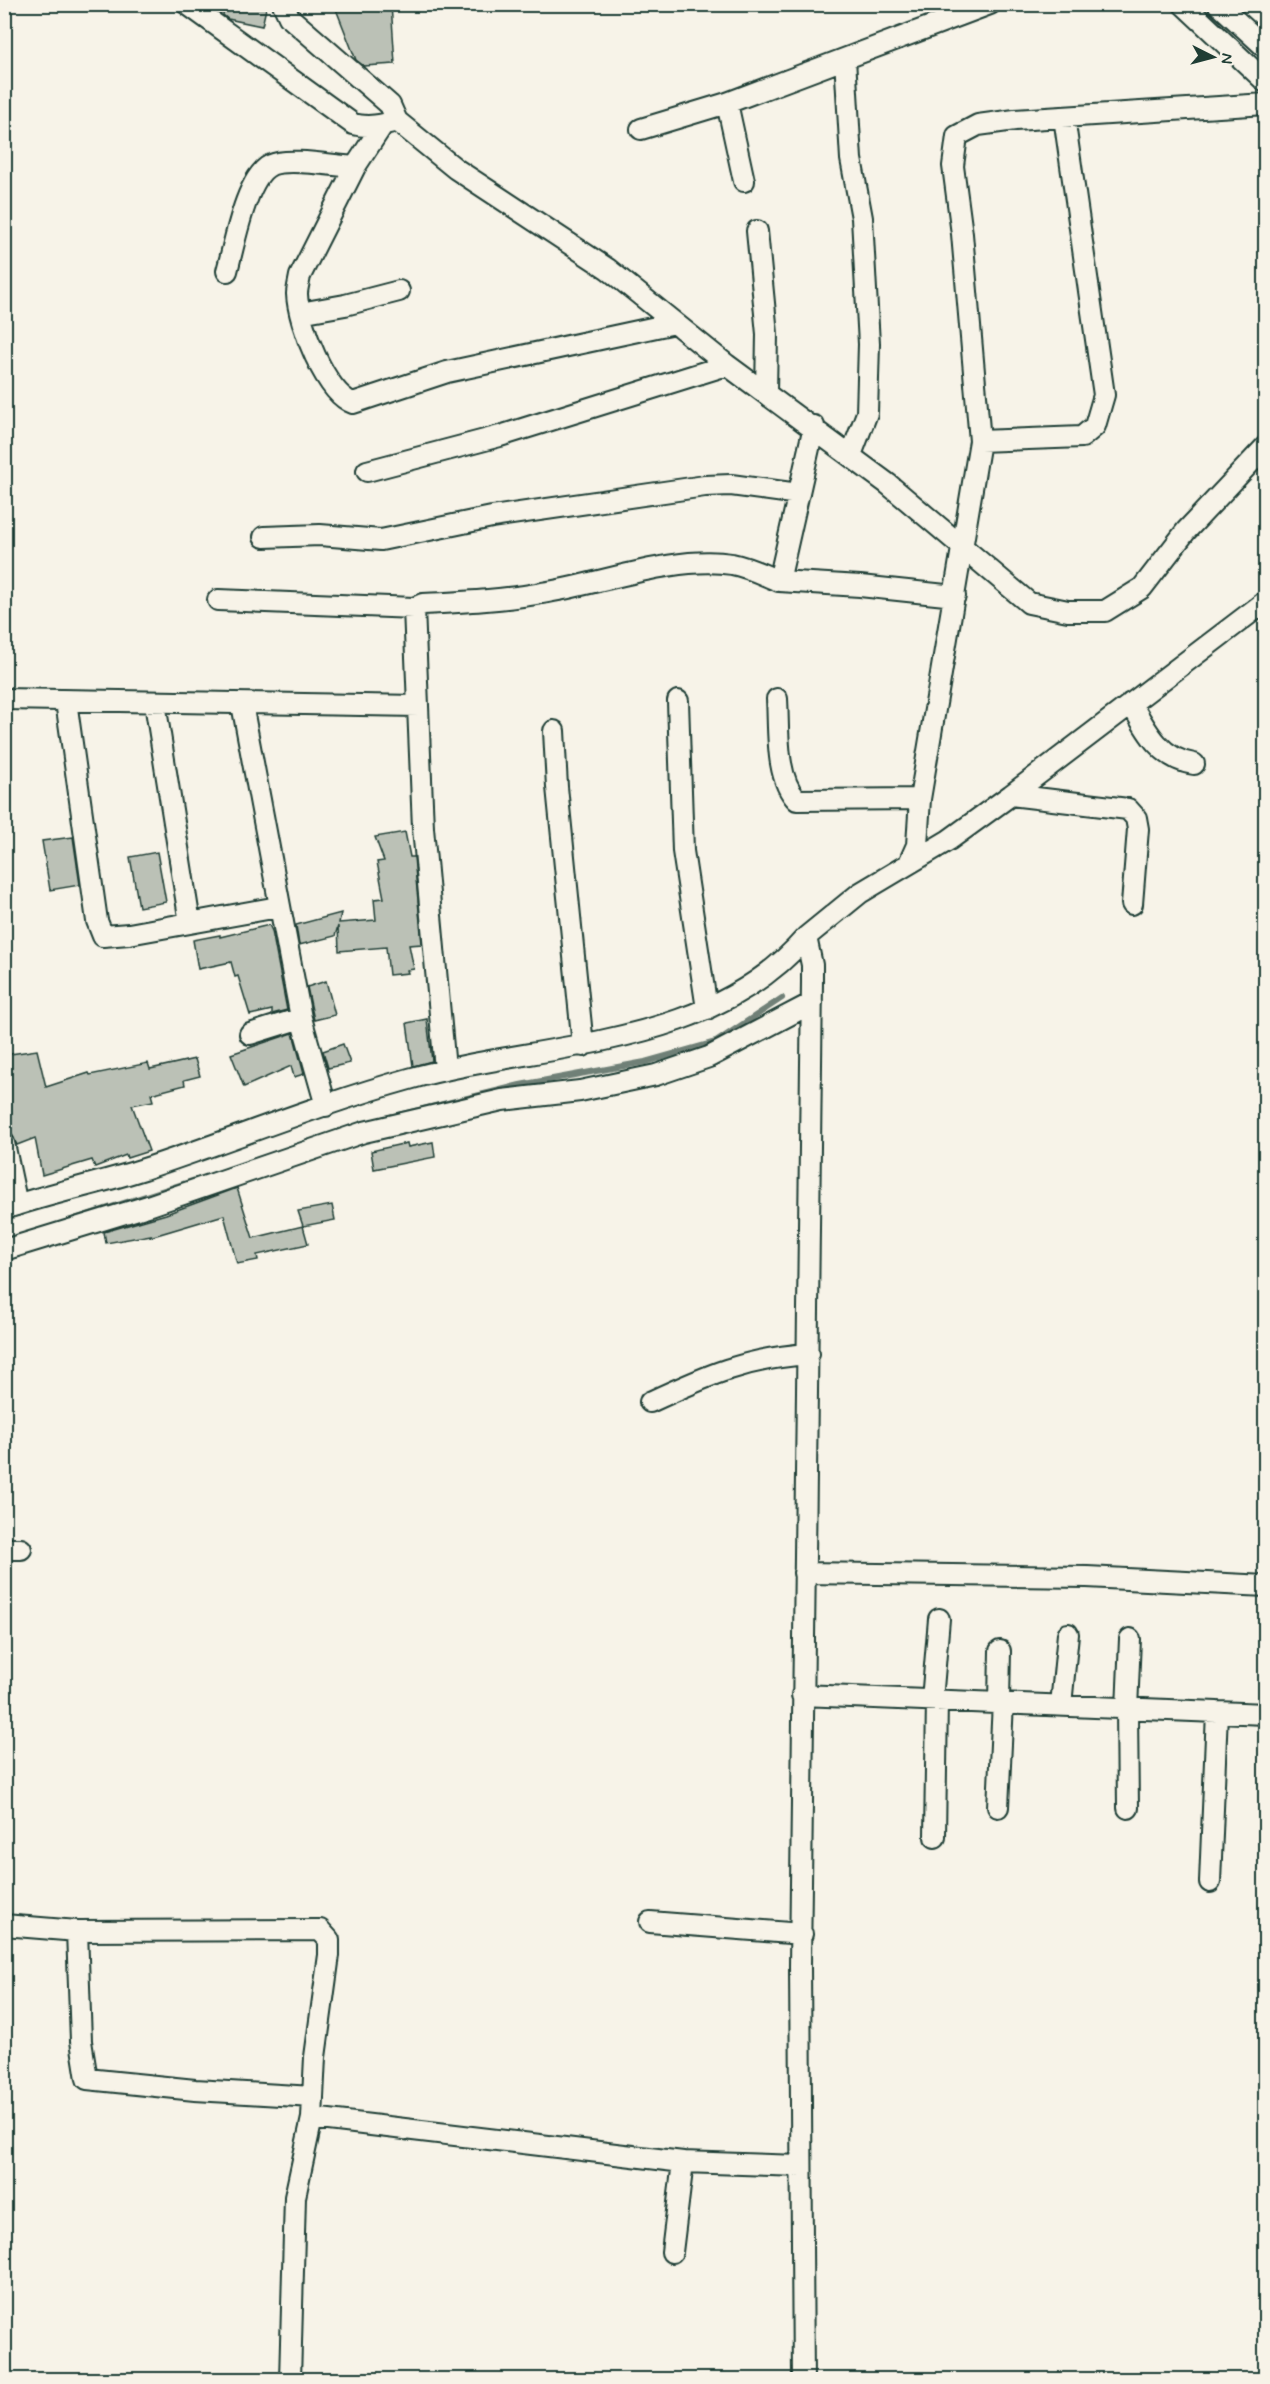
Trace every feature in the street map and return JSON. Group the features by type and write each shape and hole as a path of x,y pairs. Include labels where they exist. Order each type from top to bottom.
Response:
{"street":[{"path":"187,4 353,124 362,127 389,123 608,269 727,365 851,455 1029,603 1068,611 1105,611 1143,588 1186,531 1266,446"},
{"path":"283,4 289,17 390,105 389,123 355,167 300,276 296,293 300,313 318,363 342,399 353,403 447,372 675,323"},
{"path":"641,129 727,103 990,4"},
{"path":"1183,4 1213,12 1266,48"},
{"path":"1213,12 1266,82"},
{"path":"845,58 850,159 862,218 868,344 867,413 851,455"},
{"path":"727,103 744,181"},
{"path":"909,863 917,845 920,799 980,441 962,234 953,166 953,147 957,136 978,125 1266,104"},
{"path":"980,441 1082,437 1095,426 1104,395 1064,117"},
{"path":"227,271 250,193 262,171 282,163 355,167"},
{"path":"757,231 768,351 766,392"},
{"path":"300,313 345,305 399,291"},
{"path":"367,471 500,436 727,365"},
{"path":"779,581 814,426"},
{"path":"264,537 321,535 381,540 492,517 705,486 731,485 799,494"},
{"path":"218,600 414,608 423,604 544,593 613,580 659,567 689,563 732,564 779,581 860,586 955,596"},
{"path":"4,1143 11,1207 141,1170 368,1091 445,1069 583,1046 633,1035 707,1008 786,959 806,937 860,892 949,840 1266,601"},
{"path":"414,608 423,828 445,1069"},
{"path":"4,699 418,706"},
{"path":"777,699 783,768 790,793 797,800 920,799"},
{"path":"66,701 97,921 102,936 278,907"},
{"path":"678,701 683,850 707,1008"},
{"path":"155,703 189,923"},
{"path":"1131,703 1150,737 1165,752 1184,762 1194,764"},
{"path":"242,704 278,907 301,1018 326,1106"},
{"path":"554,731 557,787 583,1046"},
{"path":"1011,795 1128,809 1136,818 1138,830 1132,904"},
{"path":"803,2379 800,1966 812,1004 812,965 806,937"},
{"path":"4,1250 148,1206 364,1132 502,1100 580,1091 656,1076 709,1057 812,1004"},
{"path":"250,1034 301,1018"},
{"path":"650,1402 715,1372 747,1362 809,1354"},
{"path":"804,1573 1087,1577 1266,1586"},
{"path":"935,1837 935,1700 939,1619"},
{"path":"1061,1705 1068,1634"},
{"path":"1128,1808 1126,1709 1130,1639"},
{"path":"998,1807 1000,1651"},
{"path":"802,1695 1001,1701 1126,1709 1266,1714"},
{"path":"1210,1882 1217,1712"},
{"path":"650,1922 802,1934"},
{"path":"4,1925 77,1931 320,1930 329,1940 315,2057 312,2118 295,2197 290,2379"},
{"path":"77,1931 81,2041 87,2079 195,2090 313,2097"},
{"path":"312,2118 683,2162 801,2166"},
{"path":"672,2252 683,2162"}],"building":[{"path":"225,4 267,4 262,26 228,19 223,15"},
{"path":"334,4 391,4 395,64 364,66 356,60"},
{"path":"405,832 410,857 414,857 422,944 409,945 414,969 407,970 408,973 389,975 386,947 339,951 338,926 335,936 299,945 296,925 341,913 339,923 376,920 374,899 384,898 377,862 384,861 375,837"},
{"path":"73,837 80,885 50,890 42,841"},
{"path":"157,852 166,902 139,907 130,857"},
{"path":"269,925 287,1010 272,1014 272,1010 250,1015 238,976 235,977 231,962 198,969 193,940 220,935 220,937"},
{"path":"326,981 335,1015 314,1020 307,987"},
{"path":"427,1019 432,1061 413,1066 407,1023"},
{"path":"293,1033 304,1074 294,1077 291,1066 244,1087 231,1054"},
{"path":"343,1044 350,1063 328,1068 323,1051"},
{"path":"37,1050 46,1087 89,1073 90,1075 148,1063 150,1069 195,1059 200,1076 184,1080 185,1085 151,1094 153,1101 132,1105 149,1151 127,1158 126,1155 95,1167 92,1160 42,1175 35,1138 17,1145 12,1135 4,1131 4,1055"},
{"path":"433,1142 435,1157 374,1169 371,1151 407,1143 408,1147"},
{"path":"237,1188 253,1238 303,1226 308,1244 257,1255 258,1260 237,1264 224,1215 150,1237 151,1235 106,1243 104,1232 166,1214"},
{"path":"332,1205 335,1220 303,1226 298,1211"}],"waterway":[{"path":"382,1119 520,1085 645,1062 716,1042 782,998"},
{"path":"74,1219 195,1180"}]}
